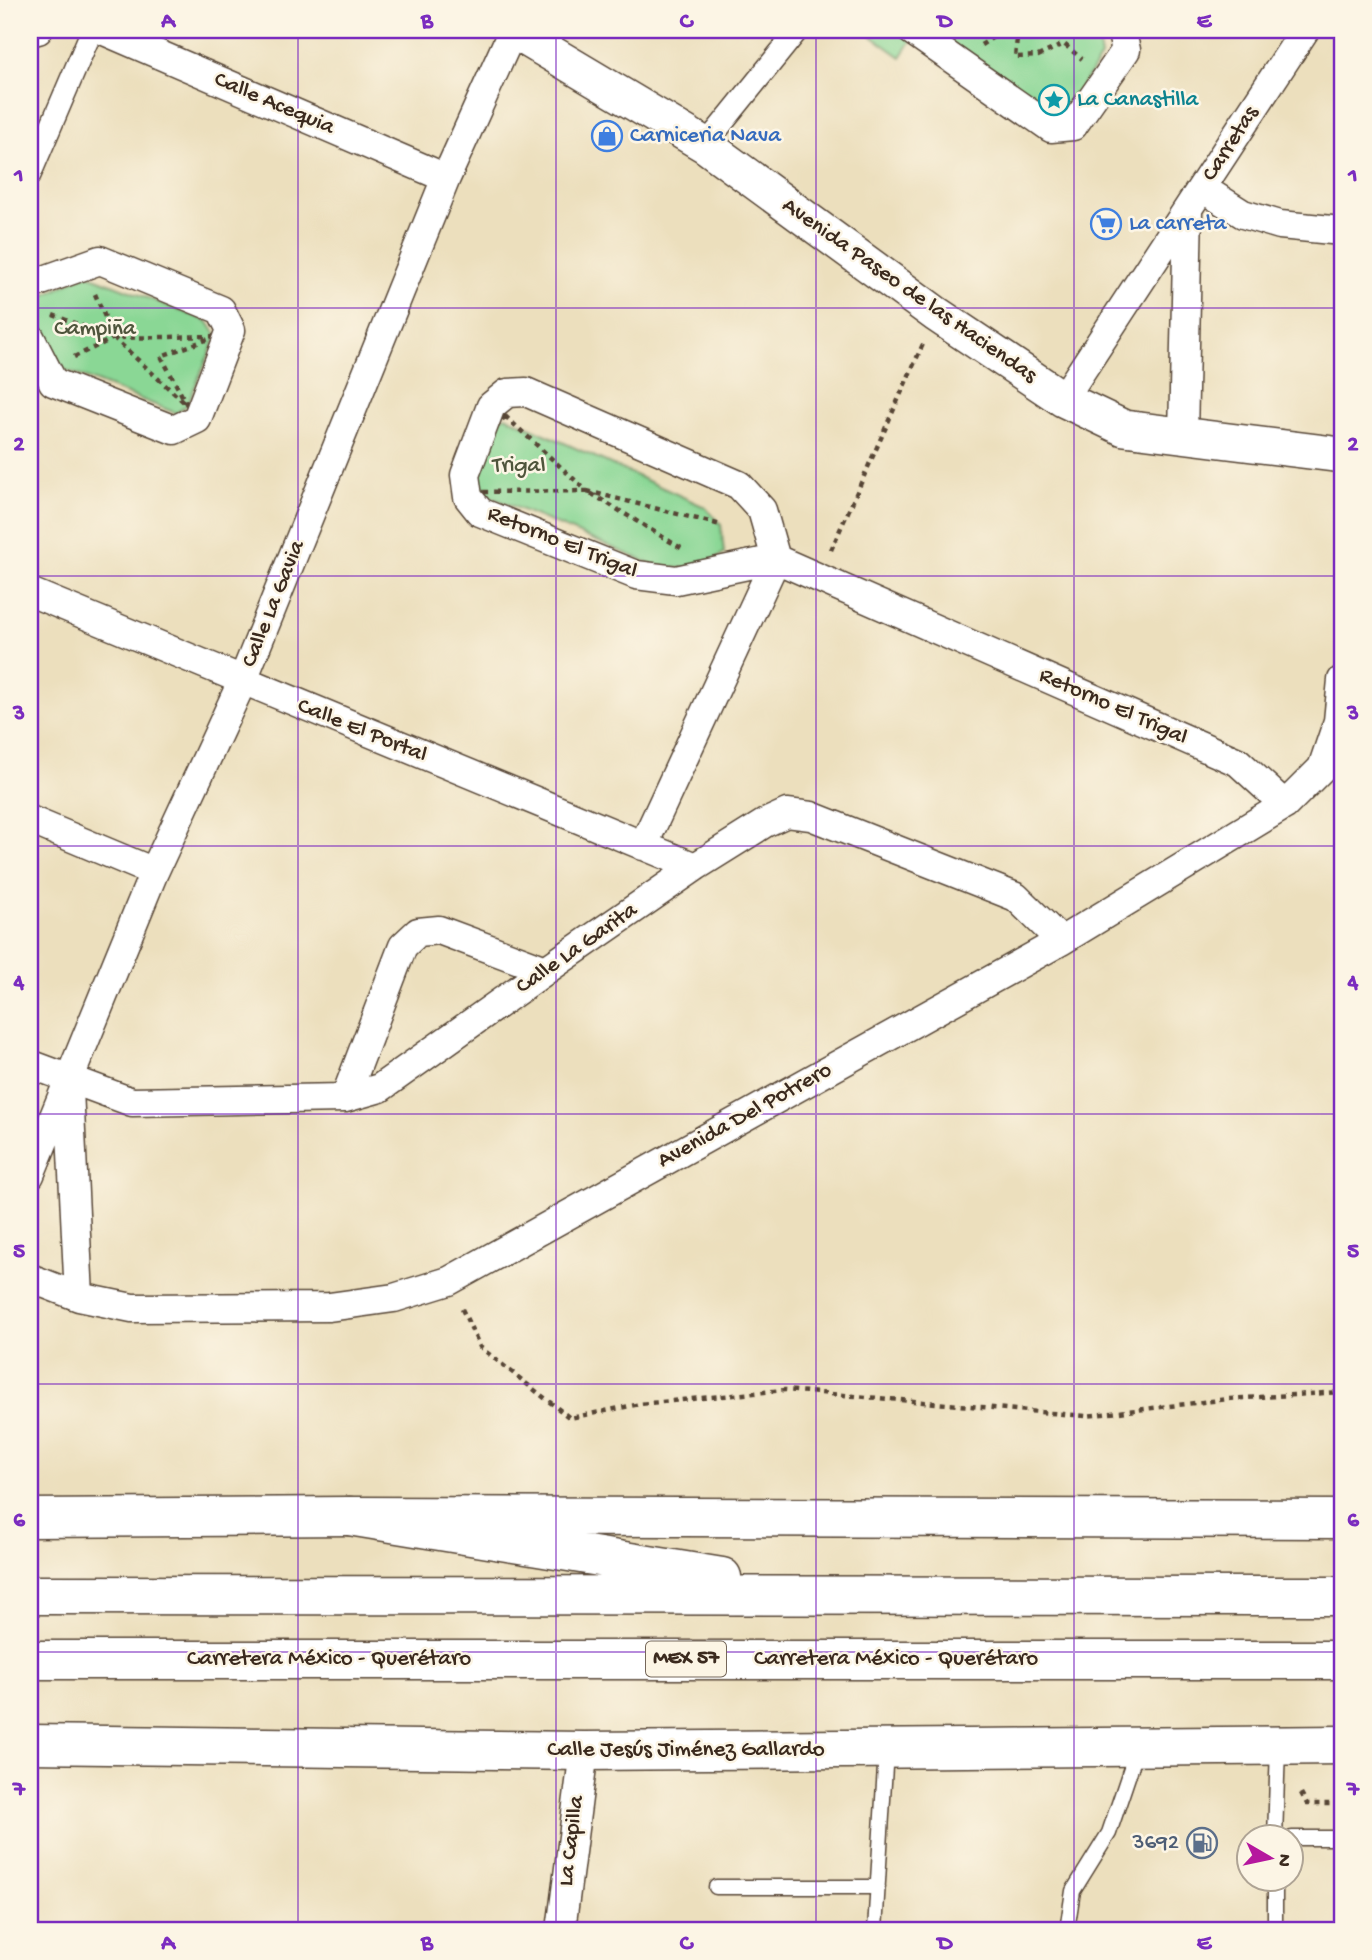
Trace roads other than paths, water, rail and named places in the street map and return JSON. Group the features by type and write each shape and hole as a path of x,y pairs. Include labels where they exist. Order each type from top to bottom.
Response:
{"main road":[{"path":"349,1516 838,1596"},
{"path":"30,1518 349,1516 1342,1519"},
{"path":"30,1595 1342,1596"},
{"name":"Carretera México - Querétaro","path":"30,1660 1342,1660"},
{"name":"Calle Jesús Jiménez Gallardo","path":"30,1744 584,1751 1342,1745"}],"street":[{"path":"30,32 38,30"},
{"path":"30,175 92,30"},
{"name":"Calle Acequia","path":"102,30 446,178"},
{"name":"Calle La Gavia","path":"30,1175 154,872 243,682 446,178 513,30"},
{"name":"Avenida Paseo de las Haciendas","path":"513,30 705,145 936,314 1063,399 1125,428 1342,455"},
{"path":"705,145 798,30"},
{"path":"911,30 1051,128 1073,126 1123,40"},
{"name":"Carretas","path":"1063,399 1305,30"},
{"path":"1183,435 1195,199 1280,225 1342,231"},
{"path":"30,285 100,260 221,310 231,330 197,419 174,430 53,382 30,338"},
{"name":"Retorno El Trigal","path":"776,559 762,510 739,485 526,392 507,393 491,406 465,475 468,497 480,512 636,575 676,580 776,559 1238,762 1285,805"},
{"path":"643,846 776,559"},
{"name":"Calle El Portal","path":"30,592 695,867"},
{"name":"Avenida Del Potrero","path":"30,1278 79,1297 132,1308 329,1307 394,1298 449,1281 1061,940 1285,805 1322,768 1338,721 1342,680"},
{"name":"Calle La Garita","path":"30,1064 132,1102 345,1098 380,1088 695,867 787,813 811,816 1016,897 1061,940"},
{"path":"30,820 154,872"},
{"path":"345,1098 403,946 418,932 439,930 546,970"},
{"path":"69,1080 79,1297"},
{"name":"La Capilla","path":"561,1930 584,1751"}],"lane":[{"path":"1275,1824 1278,1745"},
{"path":"1067,1930 1073,1891 1109,1833 1139,1746"},
{"path":"876,1930 886,1749"},
{"path":"1306,1838 1342,1838"},
{"path":"716,1887 878,1887"},
{"path":"1275,1894 1275,1930"}],"place":[{"name":"La Canastilla","path":"1054,100"},
{"name":"Carniceria Nava","path":"607,136"},
{"name":"La carreta","path":"1106,224"},
{"name":"3692","path":"1202,1843"}],"park label":[{"name":"Campiña","path":"95,329"},
{"name":"Trigal","path":"519,466"}]}
